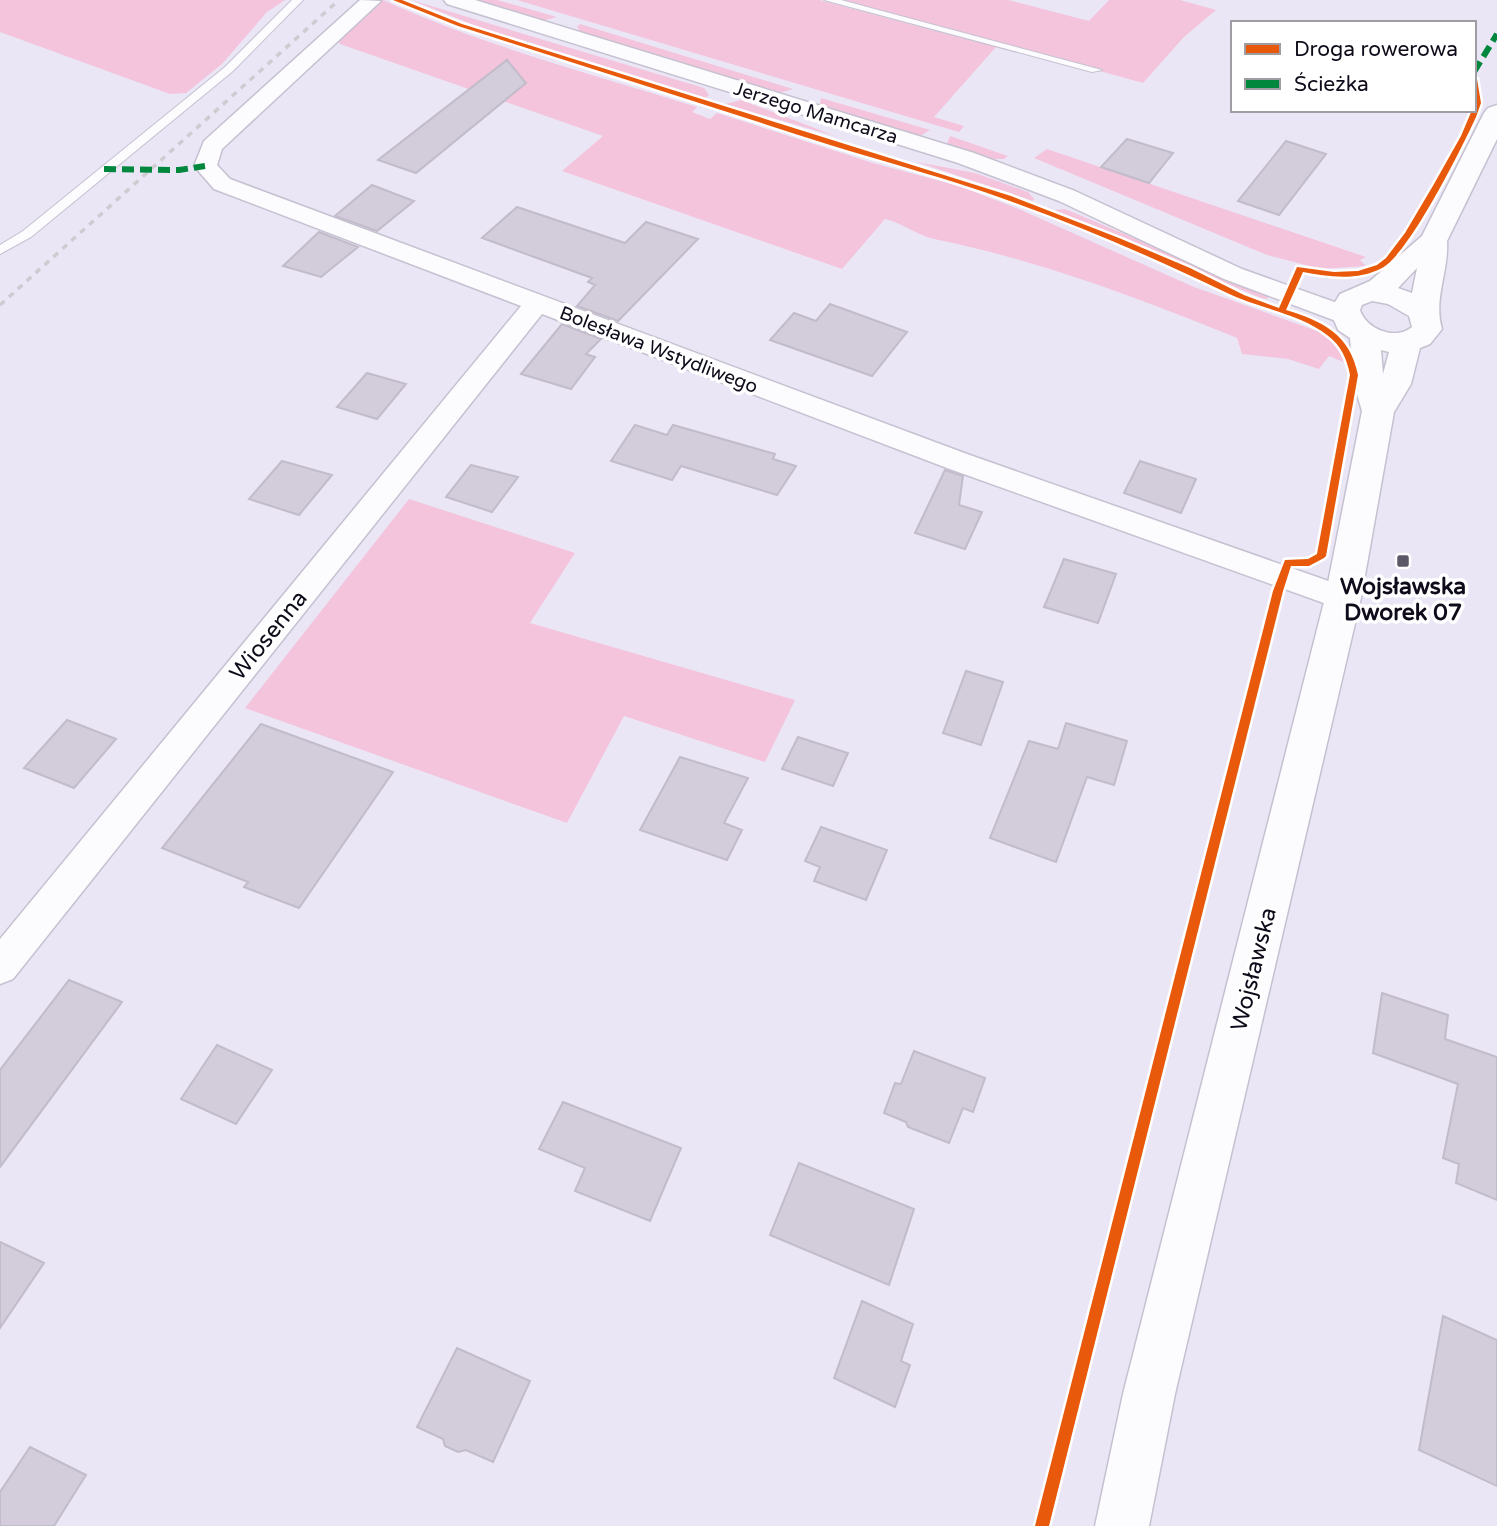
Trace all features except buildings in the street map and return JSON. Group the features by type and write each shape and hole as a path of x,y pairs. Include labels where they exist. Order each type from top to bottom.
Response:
{"street":[{"name":"Jerzego Mamcarza","path":"454,0 967,158 1067,196 1171,242 1233,274 1359,310"},
{"name":"Bolesława Wstydliwego","path":"371,1 212,146 205,166 222,184 957,461 1343,598"},
{"path":"1359,310 1387,342 1406,342 1426,331 1427,323 1422,311 1434,258 1433,240 1497,113"},
{"path":"1359,310 1416,249 1433,240"},
{"path":"1359,310 1396,296 1422,311"},
{"name":"Wiosenna","path":"0,967 537,303"},
{"name":"Wojsławska","path":"1359,310 1368,381 1378,411"},
{"name":"Wojsławska","path":"1122,1526 1149,1394 1343,598 1378,411 1396,384 1406,342"}],"lane":[{"path":"0,250 27,234 229,69 298,0"},
{"path":"829,0 1096,70"}],"shaded area":[{"path":"0,0 285,0 267,12 222,64 186,93 170,94 0,32"},
{"path":"383,0 499,45 697,107 692,112 710,119 717,113 873,163 959,186 1021,210 1194,287 1320,332 1340,349 1346,363 1329,356 1319,369 1288,359 1242,354 1237,338 1163,309 1050,269 928,237 885,219 842,269 562,171 603,136 340,44 338,40"},
{"path":"411,0 704,88 709,95 706,98 481,28"},
{"path":"473,0 497,0 557,17 542,21"},
{"path":"517,0 819,0 996,47 934,117 964,126 959,132"},
{"path":"843,0 1008,0 1089,21 1109,0 1180,0 1216,10 1184,37 1143,83"},
{"path":"580,24 793,89 779,93 581,32 577,27"},
{"path":"821,98 930,130 920,136 825,107 820,104"},
{"path":"741,100 838,137 725,104"},
{"path":"950,136 1008,156 1004,159 993,159 951,146 947,144"},
{"path":"1047,149 1366,257 1360,260 1366,266 1321,269 1267,255 1034,158"},
{"path":"917,162 975,173 1028,192 1034,199 1033,201"},
{"path":"1065,209 1270,295 1267,299 1261,298 1054,210"},
{"path":"409,499 575,553 530,623 795,700 765,762 624,716 567,823 245,708"}],"railway":[{"path":"0,305 339,0"}],"marked path":[{"path":"1476,69 1497,34"},
{"path":"104,169 131,167 179,170 205,166"}],"cycle path":[{"path":"396,0 460,25 972,185 1044,211 1187,270 1241,297 1310,321 1334,336 1349,356 1354,375 1321,556 1309,563 1288,562 1278,591 1042,1526"},
{"path":"1476,95 1476,109"},
{"path":"1281,311 1300,269 1334,274 1358,273 1369,271 1389,260 1423,210 1475,112"}],"place":[{"name":"Wojsławska Dworek 07","path":"1403,561"}]}
